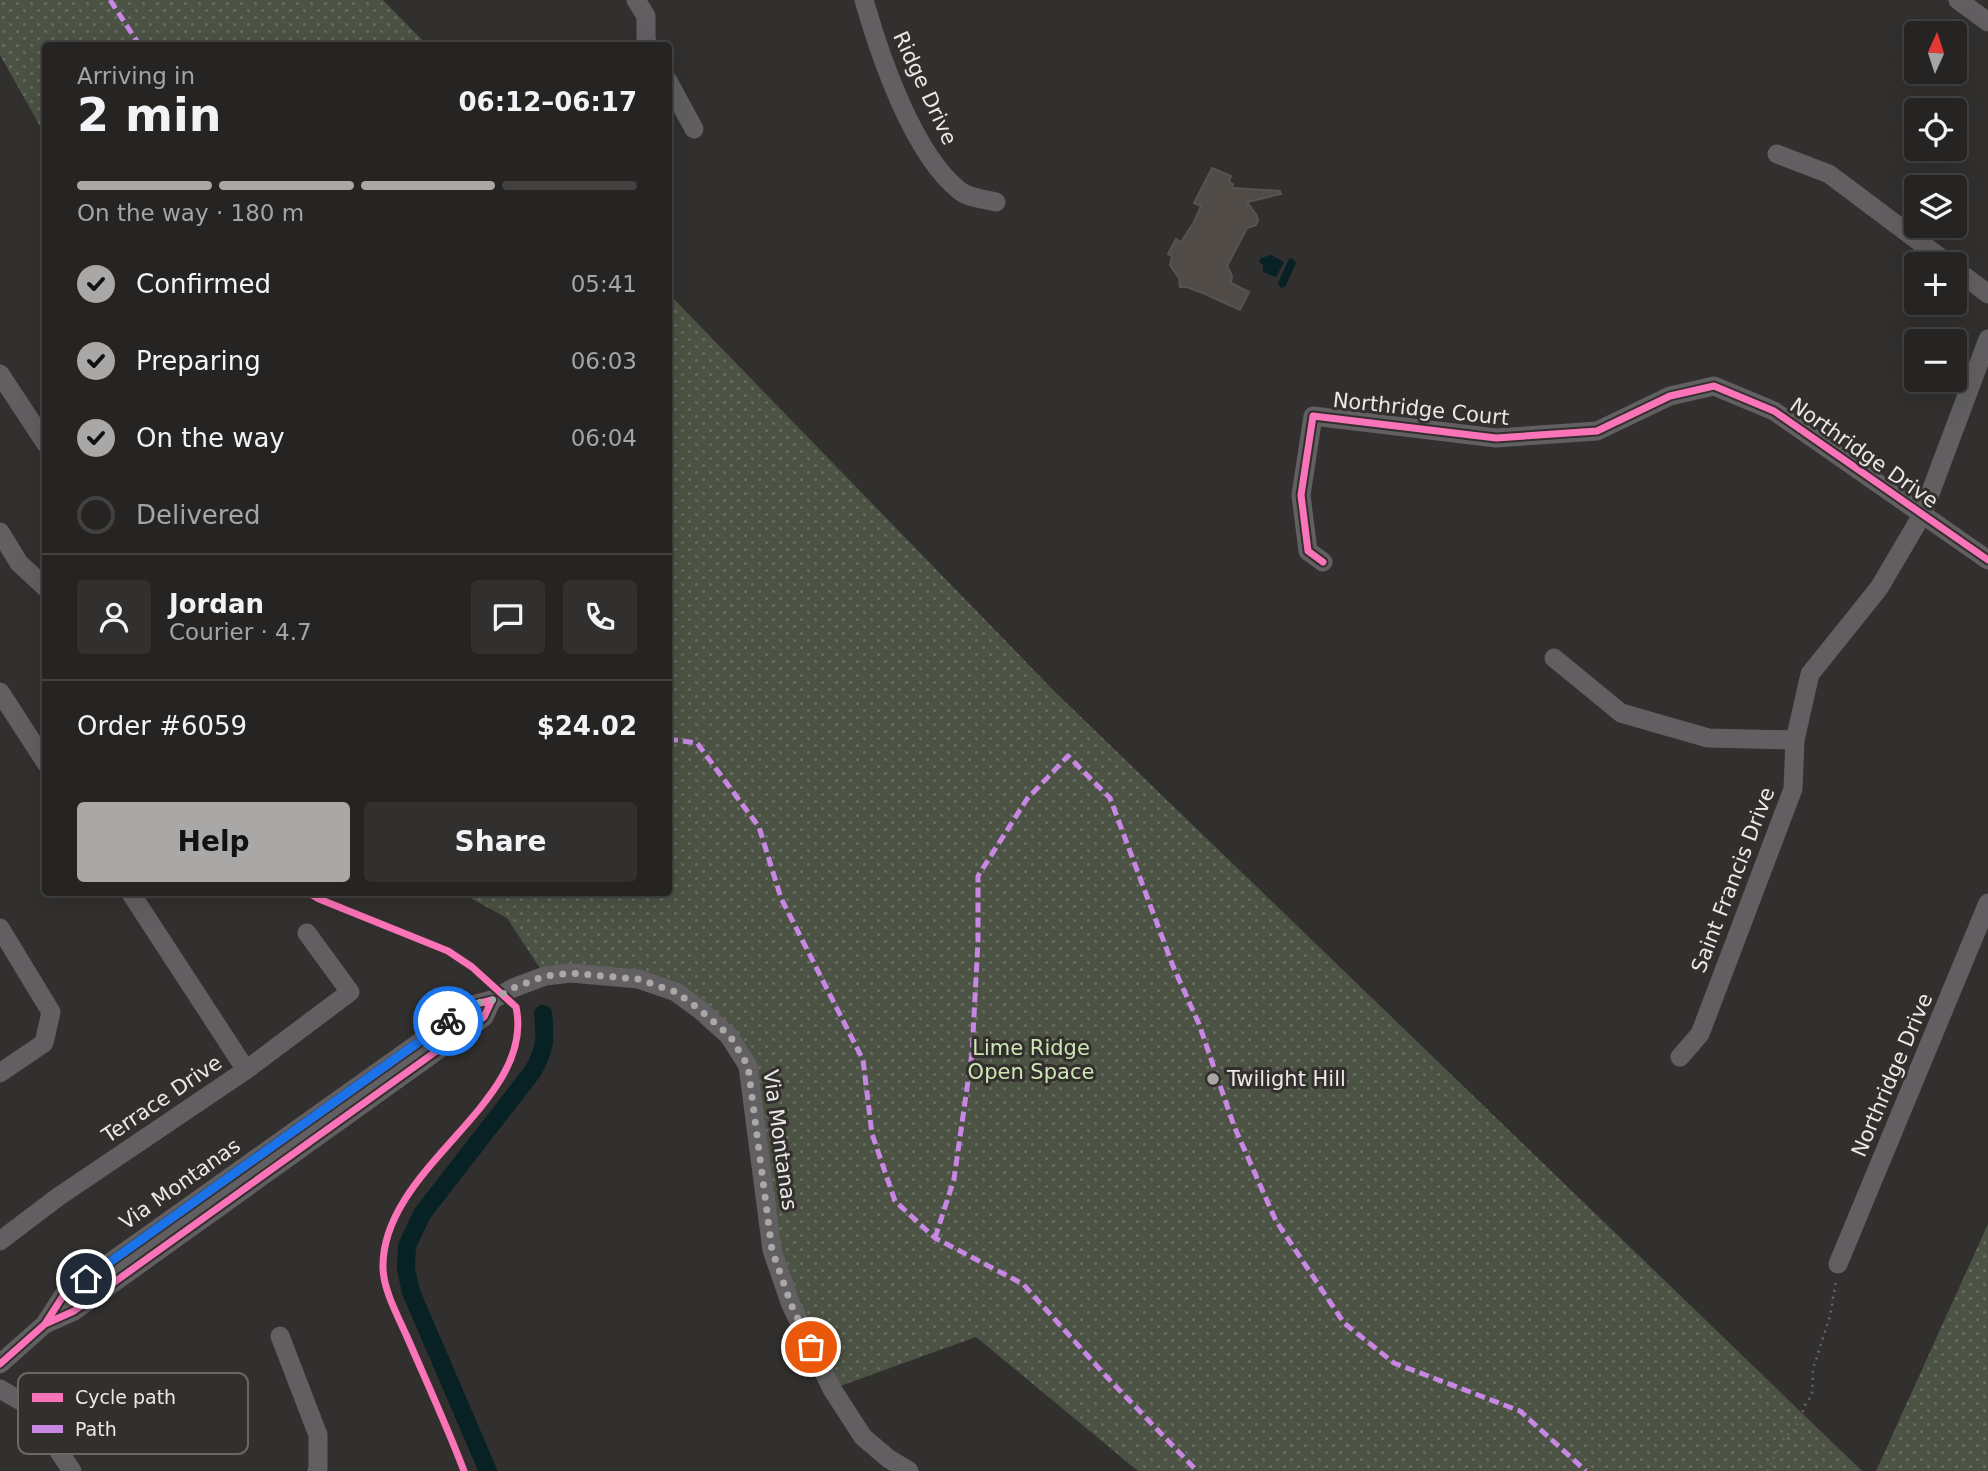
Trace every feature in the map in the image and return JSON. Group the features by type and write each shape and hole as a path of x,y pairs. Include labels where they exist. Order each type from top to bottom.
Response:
{"street":[{"path":"636,0 646,16 647,42"},
{"name":"Ridge Drive","path":"864,0 880,54 925,151 961,192 996,202"},
{"path":"1958,0 1988,22"},
{"path":"672,88 694,129"},
{"path":"1777,154 1829,174 1933,252"},
{"path":"1967,278 1988,294"},
{"name":"Saint Francis Drive","path":"1681,1057 1700,1034 1793,789 1795,740 1810,674 1879,588 1922,515 1988,338"},
{"path":"0,374 42,438"},
{"name":"Northridge Drive","path":"1597,431 1670,396 1714,386 1774,411 1988,559"},
{"name":"Northridge Court","path":"1323,562 1308,551 1301,495 1312,416 1496,438 1597,431"},
{"path":"0,533 19,563 42,584"},
{"path":"1554,659 1621,713 1708,738 1795,740"},
{"path":"0,692 42,757"},
{"name":"Terrace Drive","path":"0,1241 58,1197 246,1070 133,896"},
{"name":"Northridge Drive","path":"1838,1264 1988,902"},
{"path":"0,928 51,1012 44,1043 0,1073"},
{"path":"246,1070 350,992 307,933"},
{"name":"Via Montanas","path":"0,1364 45,1324 74,1311 484,1017 492,1000 513,988 545,976 571,973 638,979 676,992 699,1009 730,1036 748,1066 772,1250 791,1304 832,1389 863,1437 888,1459 909,1471"},
{"path":"280,1336 317,1434 317,1471"},
{"path":"0,1388 18,1399"},
{"path":"61,1454 72,1471"}],"path":[{"path":"1767,1471 1785,1436 1793,1430 1812,1395 1813,1369 1830,1316 1838,1264"}],"green space":[{"path":"0,0 383,0 424,42 42,42 42,130 0,55"},
{"name":"Lime Ridge Open Space","path":"672,297 1055,692 1862,1471 1138,1471 976,1337 832,1389 791,1305 748,1066 676,992 545,976 507,918 467,896 672,896"},
{"path":"1988,1224 1988,1471 1876,1471"}],"water":[{"path":"1271,255 1284,262 1276,277 1263,272 1263,265 1259,262 1261,258"},
{"path":"1292,258 1296,263 1285,287 1281,288 1278,283 1289,259"}],"building":[{"path":"1212,168 1231,176 1229,182 1233,184 1232,188 1280,191 1281,194 1247,202 1258,220 1256,225 1247,228 1227,266 1232,276 1231,283 1249,292 1240,310 1187,287 1180,287 1179,278 1170,265 1172,256 1168,254 1176,239 1181,242 1194,222 1201,206 1194,203"}],"waterway":[{"path":"488,1471 411,1292 406,1269 407,1246 422,1214 533,1071 544,1044 543,1014"}],"marked path":[{"path":"110,0 137,42"},
{"path":"672,740 697,743 759,827 781,898 863,1060 872,1134 895,1201 935,1238 1023,1284 1197,1471"},
{"path":"935,1238 954,1179 972,1053 978,941 978,876 1027,799 1068,756 1110,798 1173,966 1199,1024 1234,1126 1276,1221 1344,1323 1394,1363 1520,1411 1586,1471"}],"cycle path":[{"path":"1323,562 1308,551 1301,495 1313,416 1496,438 1597,431 1670,396 1714,386 1774,411 1988,560"},
{"path":"314,896 448,951 472,967 516,1007 516,1042 504,1074 405,1199 389,1232 383,1269 392,1305 464,1471"},
{"path":"0,1364 45,1324 63,1296 472,1005 492,1000 484,1017 74,1311 45,1324"}],"way so far":[{"path":"448,1021 472,1004 492,1000 513,988 545,976 571,973 638,979 676,992 730,1036 748,1066 772,1250 791,1304 811,1347"}],"place":[{"name":"Twilight Hill","path":"1213,1079"}],"route":[{"path":"86,1279 448,1021"}]}
